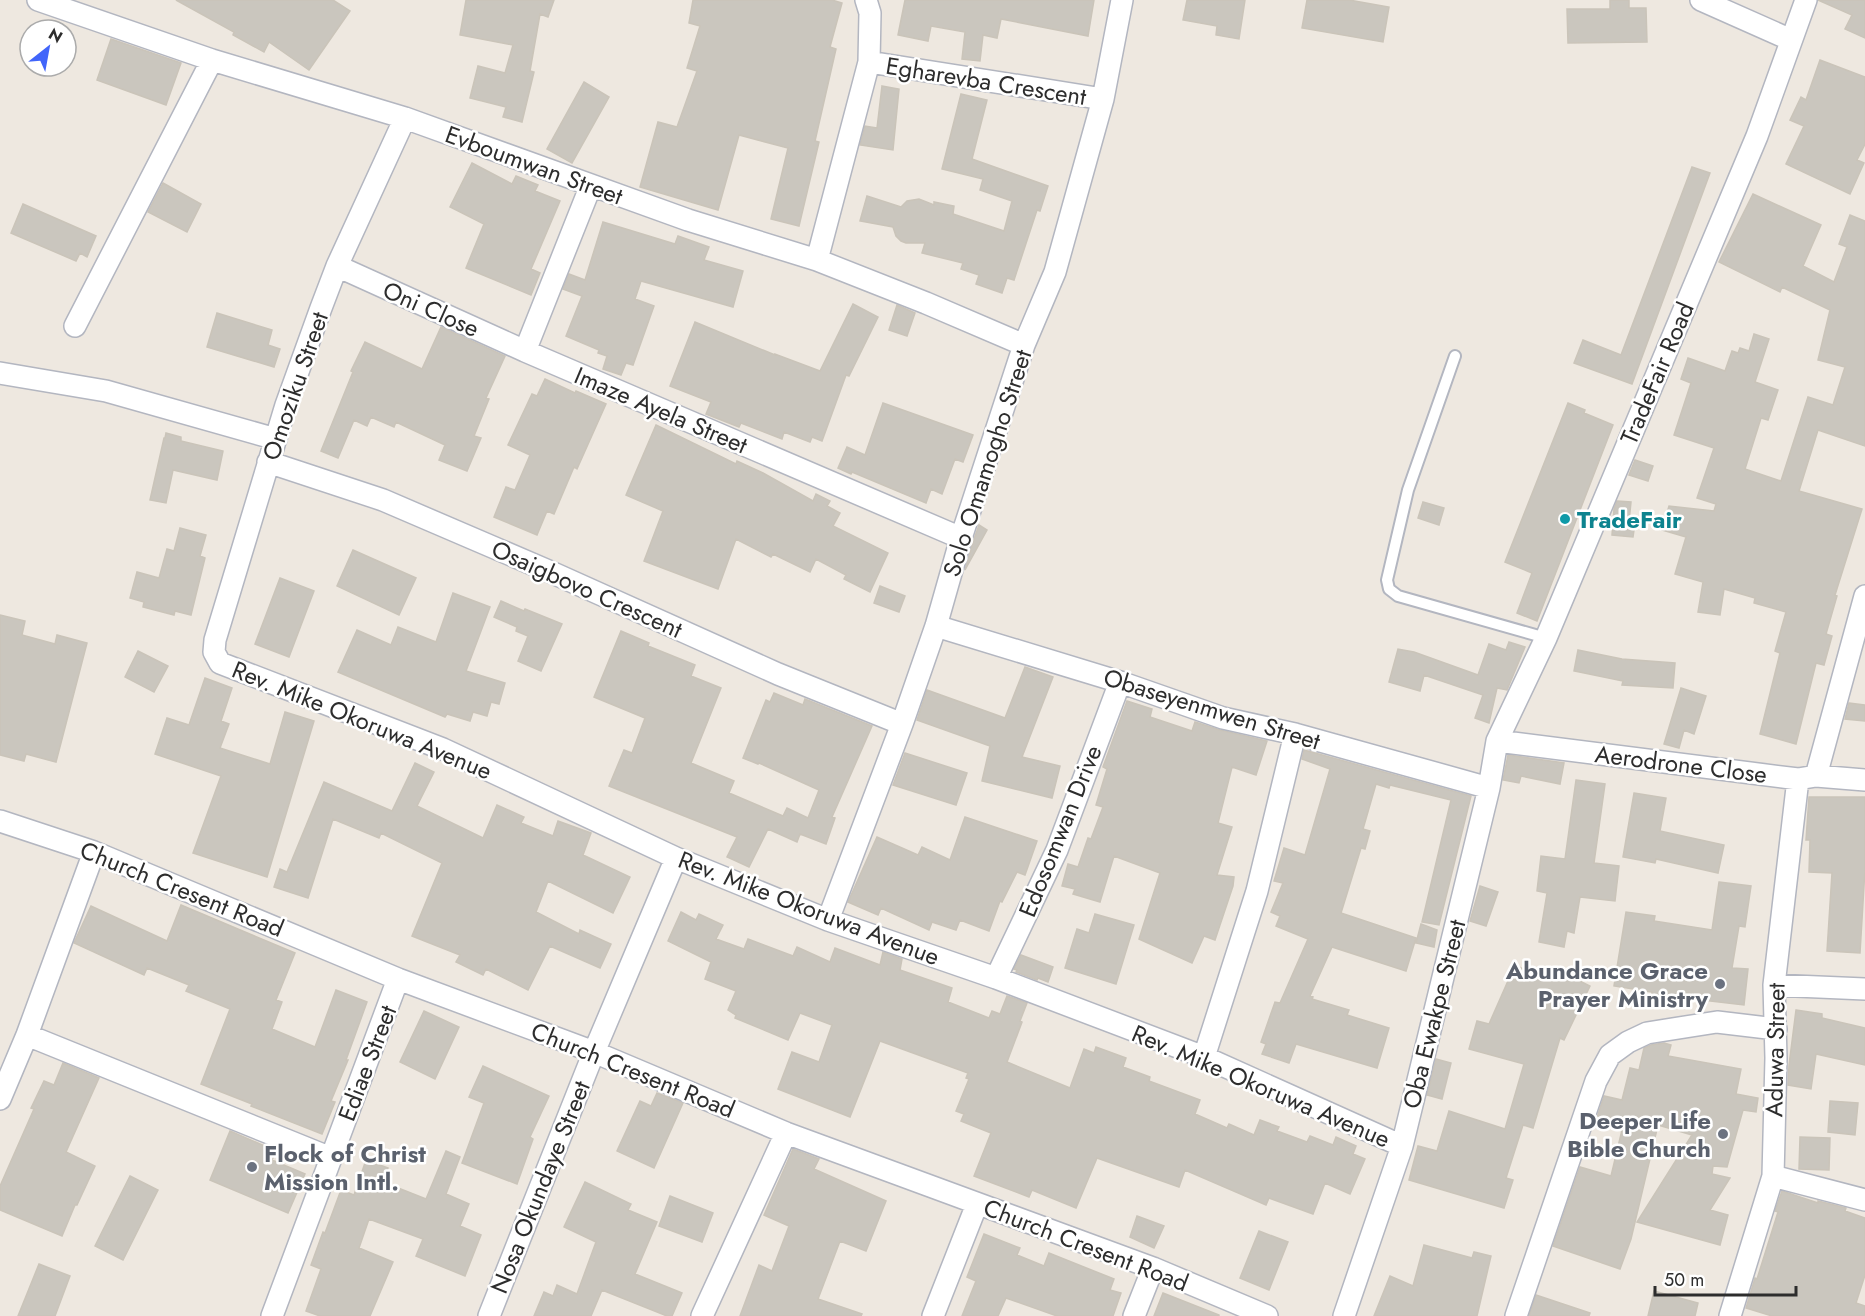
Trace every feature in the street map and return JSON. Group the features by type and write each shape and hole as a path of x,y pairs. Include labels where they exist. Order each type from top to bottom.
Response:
{"street":[{"name":"Evboumwan Street","path":"38,0 212,60 405,118 688,220 817,260 1024,345"},
{"path":"817,260 869,62 870,13 866,0"},
{"name":"Solo Omamogho Street","path":"828,920 902,724 936,626 961,538 1024,345 1055,272 1103,99 1122,0"},
{"path":"1701,0 1791,40"},
{"name":"TradeFair Road","path":"1497,741 1546,638 1757,136 1806,0"},
{"path":"75,326 212,60"},
{"name":"Egharevba Crescent","path":"869,62 1103,99"},
{"name":"Omoziku Street","path":"220,663 214,652 215,639 268,462 313,329 337,266 405,118"},
{"path":"525,351 591,185"},
{"name":"Oni Close","path":"337,266 525,351"},
{"name":"Imaze Ayela Street","path":"525,351 961,538"},
{"path":"0,374 106,391 276,439"},
{"name":"Osaigbovo Crescent","path":"268,462 383,500 768,669 902,724"},
{"name":"Aduwa Street","path":"1730,1316 1773,1176 1776,1029 1774,985 1807,778 1865,596"},
{"name":"Obaseyenmwen Street","path":"936,626 1120,682 1222,718 1295,734 1489,788"},
{"name":"Rev. Mike Okoruwa Avenue","path":"220,663 443,749 676,858 828,920 996,978 1204,1057 1402,1146"},
{"name":"Edosomwan Drive","path":"996,978 1058,850 1120,682"},
{"path":"1204,1057 1257,891 1295,734"},
{"name":"Aerodrone Close","path":"1497,741 1807,778 1865,780"},
{"name":"Oba Ewakpe Street","path":"1344,1316 1402,1146 1489,788 1497,741"},
{"name":"Church Cresent Road","path":"0,821 94,852 398,979 594,1052 786,1133 1152,1268 1267,1316"},
{"path":"0,1099 27,1035 94,852"},
{"name":"Nosa Okundaye Street","path":"489,1316 594,1052 676,858"},
{"name":"Ediae Street","path":"272,1316 398,979"},
{"path":"1774,985 1865,989"},
{"path":"1516,1316 1596,1081 1610,1055 1628,1042 1647,1033 1717,1022 1776,1029"},
{"path":"27,1035 331,1158"},
{"path":"702,1316 786,1133"},
{"path":"1773,1176 1865,1200"},
{"path":"933,1316 977,1204"},
{"path":"1134,1316 1152,1268"}],"lane":[{"path":"1455,356 1408,490 1387,580 1389,589 1398,596 1546,638"}],"building":[{"path":"176,0 333,0 350,11 309,70 269,42 264,52 233,35 234,32"},
{"path":"466,0 554,0 548,17 540,14 530,71 534,72 522,122 503,117 506,107 470,98 478,66 505,73 513,45 460,35"},
{"path":"693,0 832,0 842,3 830,47 836,49 815,141 819,142 799,226 771,219 788,148 739,135 718,210 640,187 658,122 677,127 697,71 687,68 700,26 689,23"},
{"path":"905,0 1094,0 1088,36 1001,19 997,38 983,35 980,61 962,59 965,32 931,26 928,41 898,35"},
{"path":"1187,0 1245,0 1239,39 1216,35 1217,26 1183,20"},
{"path":"1307,0 1349,0 1389,7 1383,42 1302,28"},
{"path":"1610,0 1629,0 1629,8 1646,8 1647,42 1568,43 1567,9 1610,9"},
{"path":"1818,0 1865,0 1865,38 1845,29 1852,15"},
{"path":"111,39 181,63 166,105 97,80"},
{"path":"1820,60 1865,77 1865,144 1857,160 1864,163 1850,194 1786,164 1804,126 1790,120 1801,97 1806,100"},
{"path":"584,82 609,97 572,163 547,149"},
{"path":"882,86 899,89 893,150 860,145 865,126 877,128"},
{"path":"961,94 987,100 972,159 1048,186 1040,211 1037,210 1014,280 1007,278 1002,293 976,284 979,275 961,269 963,263 922,253 925,243 906,243 896,236 893,227 860,221 867,196 901,207 907,201 919,199 934,205 934,202 954,206 953,214 1004,231 1012,201 980,190 983,179 942,169"},
{"path":"472,163 512,184 516,176 538,185 535,191 560,201 531,269 540,273 531,295 466,268 484,224 450,207"},
{"path":"1692,167 1710,173 1632,384 1574,363 1583,340 1621,355"},
{"path":"163,183 201,204 187,232 148,212"},
{"path":"1753,194 1821,225 1803,266 1834,282 1847,247 1839,244 1850,215 1865,221 1865,446 1818,430 1799,491 1862,509 1835,595 1837,596 1826,634 1832,636 1824,665 1816,663 1796,744 1760,734 1780,653 1775,651 1786,612 1754,603 1755,598 1724,589 1720,615 1698,612 1703,582 1675,574 1686,537 1662,530 1669,506 1714,511 1716,504 1697,498 1714,448 1674,435 1691,383 1681,379 1688,358 1725,371 1732,351 1738,353 1740,348 1749,351 1754,334 1769,339 1755,382 1778,390 1768,420 1761,418 1745,469 1781,481 1808,397 1833,405 1845,367 1818,360 1830,310 1782,287 1780,292 1719,262"},
{"path":"23,204 96,236 87,257 80,253 76,261 11,233"},
{"path":"603,222 675,244 678,236 709,247 704,260 743,271 733,307 641,281 635,299 654,306 633,365 626,363 621,375 603,369 607,356 598,353 599,350 566,336 582,296 563,289 569,274 585,280"},
{"path":"853,304 878,317 849,376 846,375 822,441 812,437 810,442 784,432 782,439 741,423 739,427 706,414 711,402 670,386 695,322 820,371"},
{"path":"897,305 915,313 907,336 889,330"},
{"path":"217,313 272,330 268,345 280,349 274,367 207,347"},
{"path":"441,327 505,356 486,398 489,399 474,436 481,438 467,471 439,460 445,445 396,422 394,427 371,417 367,426 354,420 338,458 321,451 353,372 351,371 365,342 422,369"},
{"path":"545,379 606,404 577,469 574,467 554,514 547,511 537,535 494,517 506,487 515,490 530,455 508,445 532,394 537,396"},
{"path":"883,403 973,435 963,462 955,459 942,494 931,489 926,503 838,468 847,447 865,455"},
{"path":"1568,403 1585,410 1584,413 1613,425 1537,621 1517,613 1532,573 1505,562"},
{"path":"656,425 736,464 737,461 763,473 813,501 816,494 830,501 827,506 840,513 833,526 888,553 870,592 844,579 846,575 816,559 810,572 773,554 771,557 736,539 718,589 644,561 663,511 626,495"},
{"path":"166,433 181,437 181,441 223,451 217,480 173,470 166,503 150,500"},
{"path":"1635,460 1653,466 1648,481 1629,475"},
{"path":"1617,501 1631,502 1629,522 1635,523 1633,537 1612,535 1614,509"},
{"path":"1423,502 1444,508 1439,525 1418,518"},
{"path":"979,525 987,530 965,570 973,542"},
{"path":"180,528 206,535 200,556 205,558 191,615 175,611 174,615 143,607 144,602 130,598 137,572 159,578 167,549 174,551"},
{"path":"353,550 416,578 399,615 337,586"},
{"path":"280,578 314,591 289,657 255,644"},
{"path":"880,586 905,596 899,612 874,603"},
{"path":"453,593 490,607 466,671 505,683 499,704 491,702 487,716 473,712 470,721 447,714 445,717 338,672 357,630 391,645 398,627 436,642"},
{"path":"501,601 562,624 541,671 518,661 528,636 516,631 517,627 494,617"},
{"path":"0,615 25,621 22,635 55,644 57,635 87,643 56,762 26,754 24,761 0,755"},
{"path":"621,631 649,643 648,646 695,665 691,676 721,688 691,763 734,781 729,793 783,816 787,808 808,818 819,790 743,758 766,700 770,702 774,693 803,705 805,699 872,726 832,817 835,818 826,844 800,834 797,842 768,829 749,867 727,857 737,837 609,786 624,750 632,753 645,718 594,697"},
{"path":"1509,642 1525,647 1507,690 1497,688 1489,723 1475,718 1483,695 1424,675 1420,691 1389,682 1398,649 1414,652 1478,675 1489,644 1506,650"},
{"path":"1578,650 1622,659 1675,663 1673,688 1622,685 1623,681 1574,671"},
{"path":"138,651 168,666 154,692 125,677"},
{"path":"1025,667 1053,677 1022,757 1060,766 1052,798 982,781 990,746 917,720 927,690 1005,718"},
{"path":"205,678 232,688 221,721 229,724 220,748 270,764 285,712 314,721 267,877 193,853 221,776 155,754 167,718 189,725"},
{"path":"1681,688 1706,696 1694,734 1684,730 1679,748 1664,744"},
{"path":"1127,701 1152,709 1150,717 1192,731 1195,722 1267,741 1256,775 1232,767 1218,823 1232,827 1217,875 1234,877 1233,886 1215,940 1204,936 1192,963 1139,939 1160,873 1114,856 1100,902 1073,894 1075,889 1062,886 1068,864 1078,867 1088,838 1091,839 1103,807 1096,805 1107,769 1103,767"},
{"path":"1849,703 1865,705 1865,721 1845,719"},
{"path":"1304,750 1471,796 1439,925 1422,922 1451,800 1390,785 1389,788 1376,784 1363,829 1370,831 1365,849 1361,848 1341,913 1416,938 1406,971 1332,947 1310,996 1313,997 1312,999 1349,1010 1347,1015 1389,1028 1377,1068 1296,1044 1289,1063 1262,1054 1266,1044 1261,1042 1275,1002 1280,1003 1308,939 1276,926 1280,916 1271,912 1283,883 1274,881 1284,848 1305,855 1330,769 1302,759"},
{"path":"905,753 967,773 956,805 893,785"},
{"path":"1508,755 1564,763 1560,784 1521,776 1519,783 1503,780"},
{"path":"415,763 434,772 417,806 483,838 497,805 524,817 521,823 553,836 558,821 591,833 583,855 630,877 613,913 548,881 536,912 579,934 580,930 611,944 600,968 550,946 528,990 486,969 483,975 456,962 460,955 412,936 442,863 381,833 379,838 333,819 308,898 274,887 280,869 287,872 324,782 392,811"},
{"path":"1576,780 1605,784 1594,863 1619,866 1615,901 1580,897 1574,933 1567,931 1564,947 1539,942 1547,893 1537,891 1541,856 1565,859"},
{"path":"1634,793 1666,798 1660,831 1724,845 1718,873 1656,859 1655,863 1623,857"},
{"path":"1809,797 1865,797 1865,869 1860,953 1827,951 1832,873 1809,872 1810,840 1806,840"},
{"path":"965,817 1037,841 1025,875 1017,872 1002,902 1000,901 989,931 960,920 956,930 932,922 929,930 881,908 878,915 848,902 877,837 918,855 922,847 950,860"},
{"path":"1719,882 1751,886 1745,927 1739,926 1732,968 1748,969 1744,1005 1676,997 1674,1008 1650,1004 1652,992 1614,986 1626,912 1655,916 1654,921 1712,930"},
{"path":"1480,886 1498,892 1486,926 1470,921"},
{"path":"181,905 295,953 276,1000 282,1002 272,1029 315,1047 336,990 367,1002 346,1060 348,1060 331,1101 335,1102 322,1134 201,1084 230,1009 186,991 189,985 147,968 144,975 74,943 91,906 167,941"},
{"path":"681,912 696,920 699,914 723,925 716,939 744,949 748,939 793,956 797,947 830,962 835,948 880,965 883,952 902,959 900,970 952,988 948,1002 989,1018 992,1011 1000,1014 1007,996 1027,1003 1007,1062 1070,1088 1084,1049 1094,1053 1096,1047 1126,1058 1123,1067 1150,1077 1149,1081 1200,1100 1195,1114 1227,1128 1229,1124 1254,1135 1260,1120 1279,1127 1277,1131 1307,1142 1310,1136 1333,1145 1336,1137 1356,1146 1353,1154 1365,1159 1350,1194 1325,1183 1313,1214 1269,1198 1266,1205 1185,1170 1179,1187 1097,1158 1076,1208 1032,1190 1029,1197 974,1176 991,1133 961,1121 964,1114 956,1111 969,1079 966,1078 968,1073 880,1041 850,1117 778,1089 792,1052 819,1062 832,1025 800,1013 788,1040 735,1018 736,1015 728,1010 736,991 705,979 711,962 668,941"},
{"path":"1095,914 1134,925 1116,984 1065,968 1077,929 1089,933"},
{"path":"1421,924 1437,930 1434,947 1416,943"},
{"path":"1021,955 1053,967 1048,982 1016,972 1017,970 1014,969"},
{"path":"1515,965 1546,980 1552,967 1590,986 1564,1040 1560,1038 1533,1128 1523,1125 1506,1178 1513,1180 1504,1208 1409,1180 1418,1146 1437,1151 1449,1111 1505,1129 1524,1064 1469,1049 1477,1021 1489,1024"},
{"path":"1796,1010 1822,1014 1822,1018 1865,1028 1865,1065 1816,1054 1811,1089 1788,1085"},
{"path":"424,1011 459,1027 435,1079 400,1062"},
{"path":"1664,1043 1671,1045 1668,1056 1741,1069 1736,1094 1758,1098 1756,1112 1743,1110 1727,1167 1713,1166 1712,1174 1730,1178 1710,1210 1728,1215 1720,1245 1637,1222 1692,1135 1658,1125 1631,1239 1620,1269 1553,1246 1580,1167 1611,1176 1622,1130 1595,1124 1604,1096 1622,1100 1630,1068 1639,1070 1644,1048"},
{"path":"1436,1059 1451,1063 1442,1099 1427,1095"},
{"path":"63,1063 99,1078 66,1152 95,1166 62,1236 0,1210 0,1186 44,1081 54,1085"},
{"path":"483,1066 549,1096 530,1137 533,1139 517,1184 462,1163 484,1103 469,1097"},
{"path":"657,1093 683,1103 654,1168 617,1151 640,1101 651,1106"},
{"path":"1830,1101 1858,1103 1855,1135 1828,1132"},
{"name":"Flock of Christ Mission Intl.","path":"230,1131 276,1151 272,1160 305,1174 288,1213 210,1180"},
{"path":"1800,1137 1830,1138 1829,1170 1799,1169"},
{"path":"793,1149 819,1159 814,1169 886,1201 866,1251 840,1241 818,1299 862,1314 861,1316 740,1316 759,1265 772,1271 789,1226 764,1215"},
{"path":"446,1151 460,1157 446,1194 469,1204 460,1226 481,1235 465,1276 416,1256 423,1239 369,1219 359,1248 393,1262 370,1316 320,1316 306,1311 321,1269 311,1265 323,1232 325,1233 341,1190 354,1195 366,1160 388,1168 383,1182 426,1199"},
{"path":"130,1176 158,1190 123,1260 95,1246"},
{"path":"585,1182 631,1204 628,1210 657,1222 635,1274 682,1293 672,1316 602,1290 591,1316 534,1316 544,1292 553,1296 557,1285 577,1294 596,1242 564,1227"},
{"path":"1782,1191 1818,1203 1818,1201 1846,1208 1845,1211 1865,1218 1865,1275 1856,1303 1865,1306 1865,1316 1772,1316 1746,1308 1778,1212 1775,1211"},
{"path":"670,1196 713,1213 702,1242 659,1226"},
{"path":"1137,1216 1164,1226 1154,1248 1130,1237"},
{"path":"1259,1231 1288,1242 1269,1290 1240,1278"},
{"path":"984,1234 1020,1248 1017,1255 1044,1266 1049,1253 1114,1279 1110,1290 1121,1293 1113,1316 1057,1316 1006,1298 998,1316 962,1316 976,1281 967,1277"},
{"path":"1424,1245 1472,1258 1474,1252 1491,1256 1477,1316 1374,1316 1390,1276 1413,1286"},
{"path":"39,1264 70,1276 55,1316 18,1316"},
{"path":"1654,1291 1698,1303 1695,1316 1648,1316"},
{"path":"1163,1293 1219,1315 1219,1316 1154,1316"},
{"path":"1536,1295 1590,1313 1589,1316 1529,1316"}],"place":[{"name":"TradeFair","path":"1565,519"},
{"name":"Abundance Grace Prayer Ministry","path":"1720,984"},
{"name":"Deeper Life Bible Church","path":"1723,1134"},
{"name":"Flock of Christ Mission Intl.","path":"252,1167"}]}
